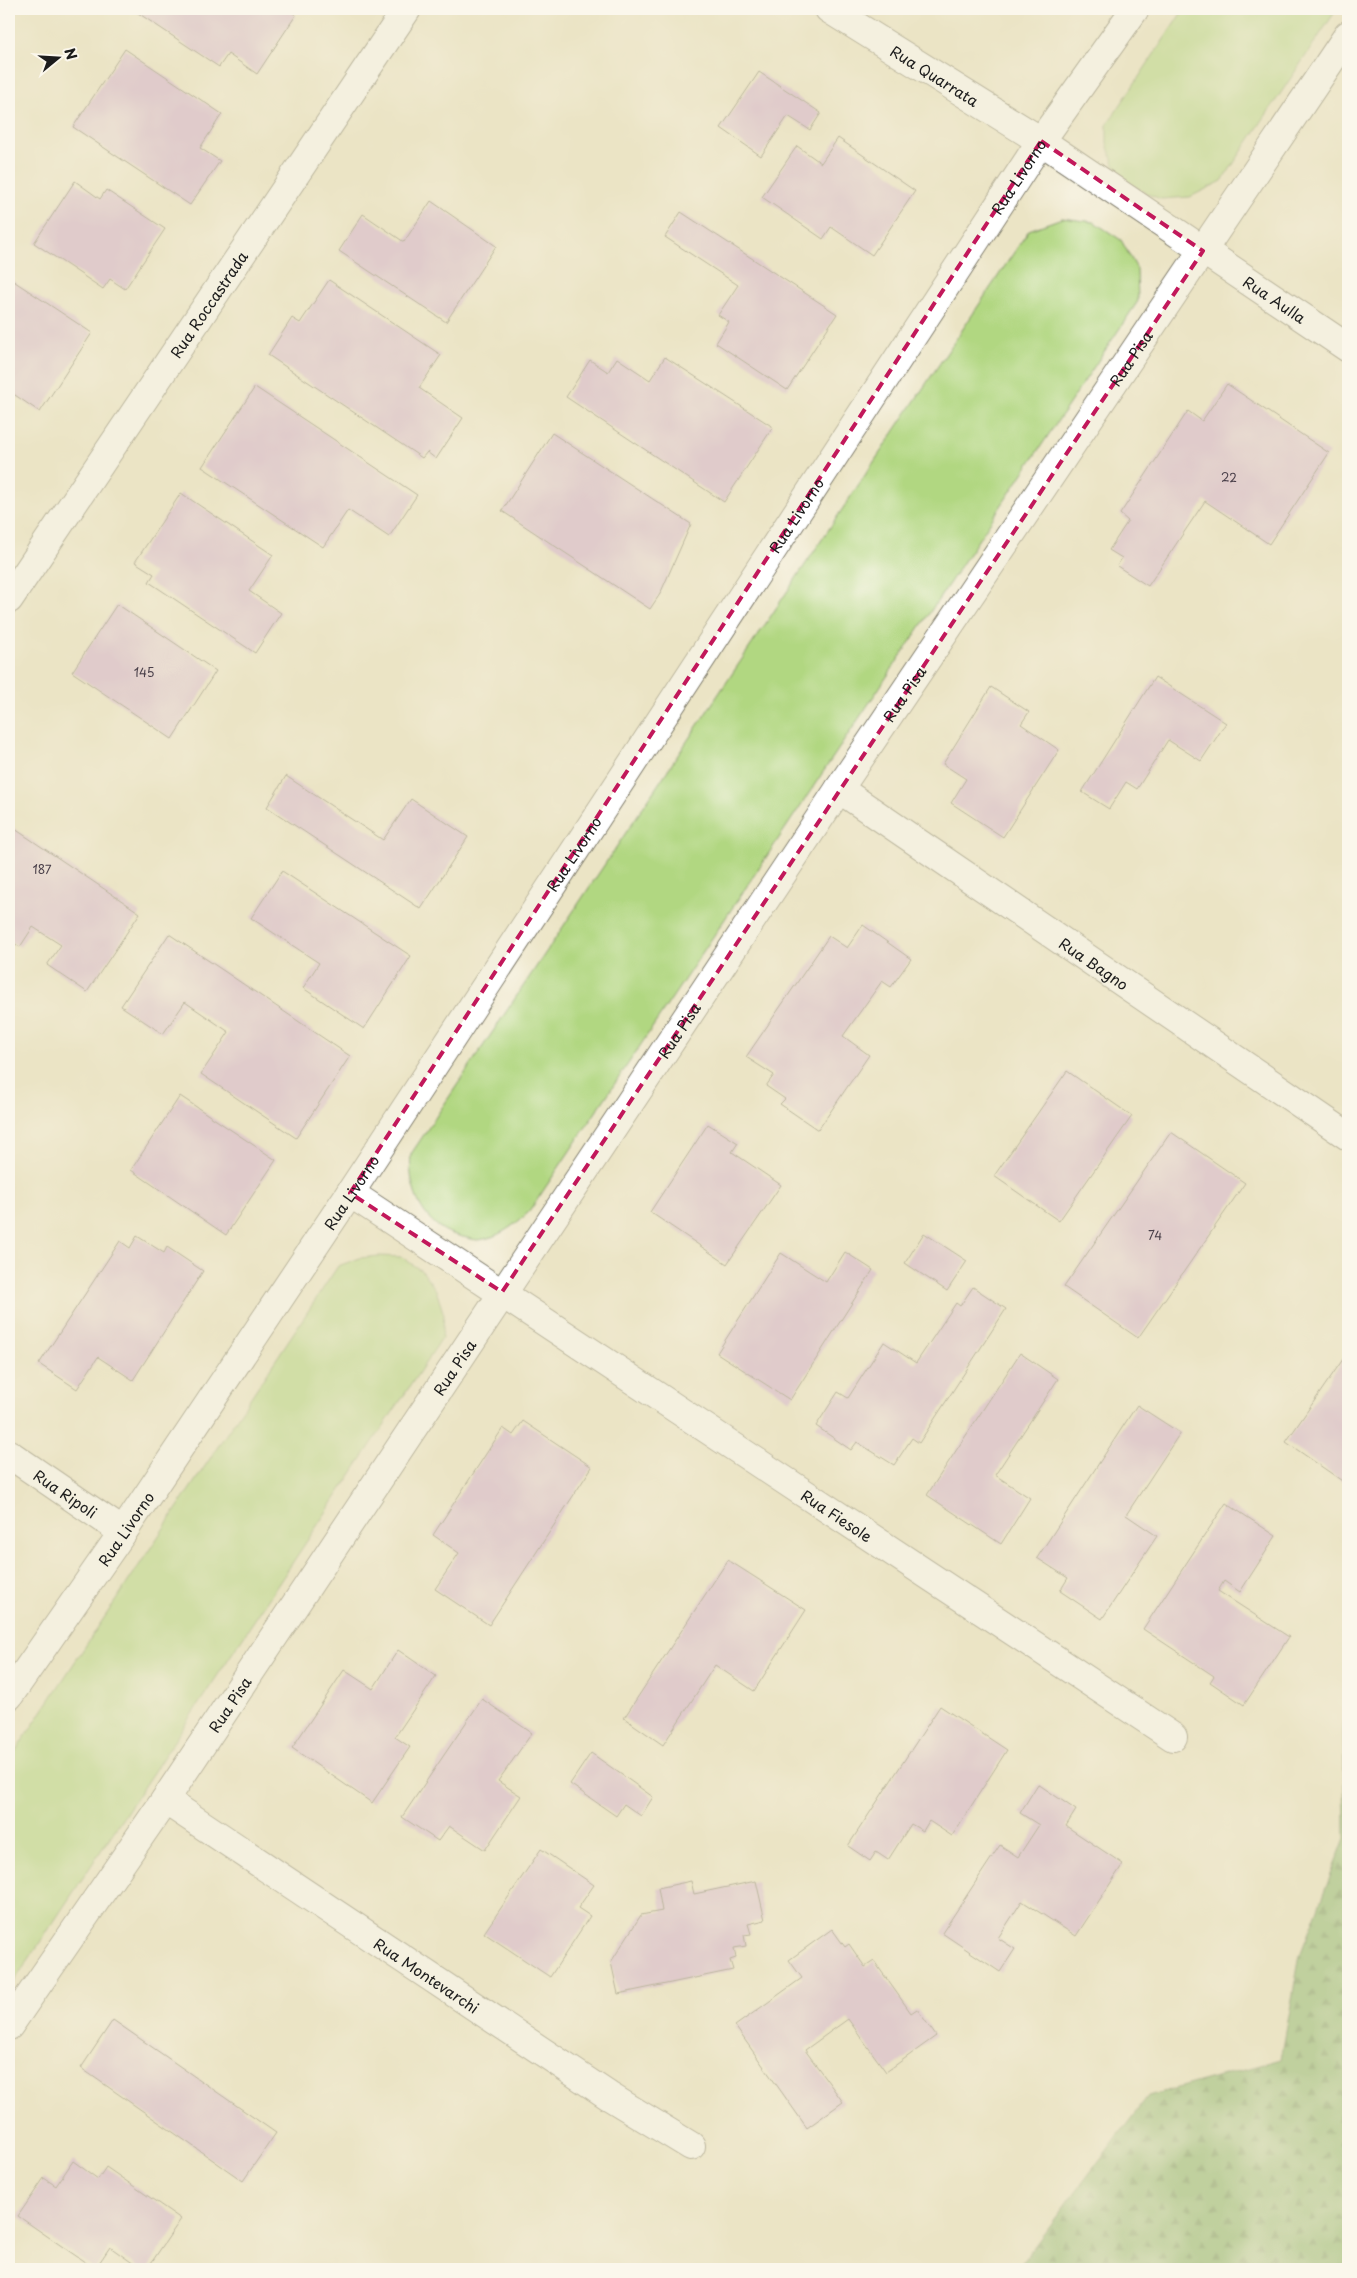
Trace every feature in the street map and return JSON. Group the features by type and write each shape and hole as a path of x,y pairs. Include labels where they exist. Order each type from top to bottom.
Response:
{"street":[{"name":"Rua Roccastrada","path":"9,599 407,9"},
{"name":"Rua Quarrata","path":"829,9 1041,141 1203,251"},
{"name":"Rua Livorno","path":"9,1696 123,1532 350,1193 1041,141 1135,9"},
{"name":"Rua Pisa","path":"9,2026 164,1800 502,1292 1348,35"},
{"name":"Rua Aulla","path":"1203,251 1348,348"},
{"name":"Rua Bagno","path":"839,790 1348,1136"},
{"name":"Rua Fiesole","path":"350,1193 1173,1737"},
{"name":"Rua Ripoli","path":"9,1454 123,1532"},
{"name":"Rua Montevarchi","path":"164,1800 609,2096 691,2146"}],"highlighted area":[{"path":"1041,141 1203,251 502,1292 350,1193"}],"green space":[{"path":"1184,9 1337,9 1222,181 1190,197 1161,199 1147,194 1128,182 1114,165 1107,144 1107,125"},
{"path":"1062,218 1094,222 1121,240 1137,269 1138,301 529,1212 512,1226 486,1239 478,1240 449,1233 428,1217 415,1194 410,1168 411,1154 1029,230"},
{"path":"379,1256 402,1257 423,1272 436,1290 444,1315 442,1338 9,1989 9,1761 338,1266 360,1258"},
{"path":"1348,1722 1348,2269 1017,2269 1148,2096 1281,2059 1300,1955 1345,1838 1343,1723"}],"building":[{"path":"132,9 287,9 296,15 257,74 228,54 219,67"},
{"path":"125,49 222,114 200,148 220,161 190,205 73,127"},
{"path":"759,72 821,113 810,130 788,116 761,156 721,128"},
{"path":"838,138 915,191 872,255 831,227 823,239 762,197 797,146 821,163"},
{"path":"75,181 100,199 106,190 165,229 125,289 110,279 103,289 34,243"},
{"path":"431,201 496,246 446,322 339,251 363,214 404,242"},
{"path":"681,212 837,314 787,390 716,343 729,322 718,315 738,285 665,237"},
{"path":"9,278 92,333 40,412 9,391"},
{"path":"329,280 441,355 419,388 463,418 436,459 427,452 422,458 268,355 292,318 300,323"},
{"path":"665,357 773,427 724,502 566,397 590,360 608,372 617,358 650,380"},
{"path":"1227,384 1329,453 1269,544 1205,501 1148,586 1117,566 1122,558 1109,550 1128,521 1120,514 1188,411 1202,421"},
{"path":"255,387 417,495 389,537 348,510 323,547 202,467"},
{"path":"552,433 691,524 660,594 650,609 502,511"},
{"path":"181,493 273,555 249,591 281,613 255,653 149,582 154,574 135,562"},
{"path":"117,604 216,671 172,739 72,672"},
{"path":"1155,677 1226,723 1201,761 1168,740 1137,789 1126,782 1109,809 1082,792"},
{"path":"991,687 1029,712 1021,724 1059,750 1003,837 951,803 966,779 943,764"},
{"path":"286,776 383,840 411,799 468,837 421,909 267,807"},
{"path":"9,825 140,913 87,992 47,965 61,945 33,927 20,947 9,940"},
{"path":"282,871 411,956 364,1029 303,988 319,963 251,918"},
{"path":"863,925 911,959 891,987 882,981 843,1036 869,1055 818,1130 780,1104 785,1099 766,1086 774,1075 746,1057 829,936 847,948"},
{"path":"169,934 350,1056 296,1138 201,1074 229,1032 185,1002 163,1034 121,1006"},
{"path":"1067,1071 1132,1116 1059,1221 994,1176"},
{"path":"180,1096 276,1160 226,1235 131,1170"},
{"path":"708,1124 738,1143 732,1152 781,1185 727,1264 650,1212"},
{"path":"1171,1132 1245,1183 1138,1338 1064,1287"},
{"path":"924,1233 967,1261 947,1291 905,1263"},
{"path":"137,1236 164,1253 167,1247 203,1271 133,1380 98,1357 77,1389 39,1364 120,1241 130,1248"},
{"path":"845,1252 873,1270 790,1400 717,1353 781,1253 826,1282"},
{"path":"973,1287 1006,1309 919,1443 912,1438 894,1465 857,1442 851,1450 816,1426 838,1392 848,1398 884,1342 916,1363 956,1303 960,1306"},
{"path":"1348,1352 1348,1485 1286,1442"},
{"path":"1020,1353 1058,1379 995,1475 1030,1498 1001,1544 927,1495"},
{"path":"1137,1405 1180,1433 1126,1515 1157,1536 1102,1619 1060,1591 1068,1578 1037,1558"},
{"path":"523,1421 592,1467 489,1625 435,1589 459,1553 433,1535 503,1428 513,1435"},
{"path":"1226,1503 1276,1536 1240,1592 1224,1581 1218,1591 1289,1637 1244,1705 1210,1682 1214,1676 1143,1629"},
{"path":"728,1560 806,1610 754,1691 715,1665 663,1745 624,1718"},
{"path":"398,1650 436,1676 395,1737 410,1747 372,1803 292,1748 344,1670 373,1689"},
{"path":"482,1699 532,1733 498,1781 521,1796 485,1850 449,1826 438,1841 402,1817"},
{"path":"940,1706 1007,1750 952,1836 929,1821 923,1831 911,1824 888,1860 876,1852 870,1861 848,1846"},
{"path":"591,1753 653,1797 641,1816 624,1804 616,1816 570,1784"},
{"path":"1038,1784 1076,1810 1066,1826 1123,1864 1076,1936 1022,1901 998,1938 1015,1949 1000,1972 942,1933 1000,1845 1018,1857 1039,1825 1020,1813"},
{"path":"541,1849 594,1885 578,1908 590,1916 550,1977 484,1933"},
{"path":"691,1881 694,1894 756,1881 765,1920 748,1924 751,1934 744,1935 746,1946 734,1948 736,1958 730,1960 733,1970 618,1994 611,1962 641,1915 662,1911 658,1888"},
{"path":"832,1929 845,1947 849,1944 865,1967 874,1961 911,2013 917,2009 936,2036 886,2072 848,2019 805,2050 843,2102 807,2128 735,2026 802,1978 789,1960"},
{"path":"113,2020 276,2133 243,2181 81,2068"},
{"path":"73,2161 98,2179 106,2167 181,2219 147,2269 141,2269 110,2247 95,2269 18,2216 44,2178 56,2186"}]}
